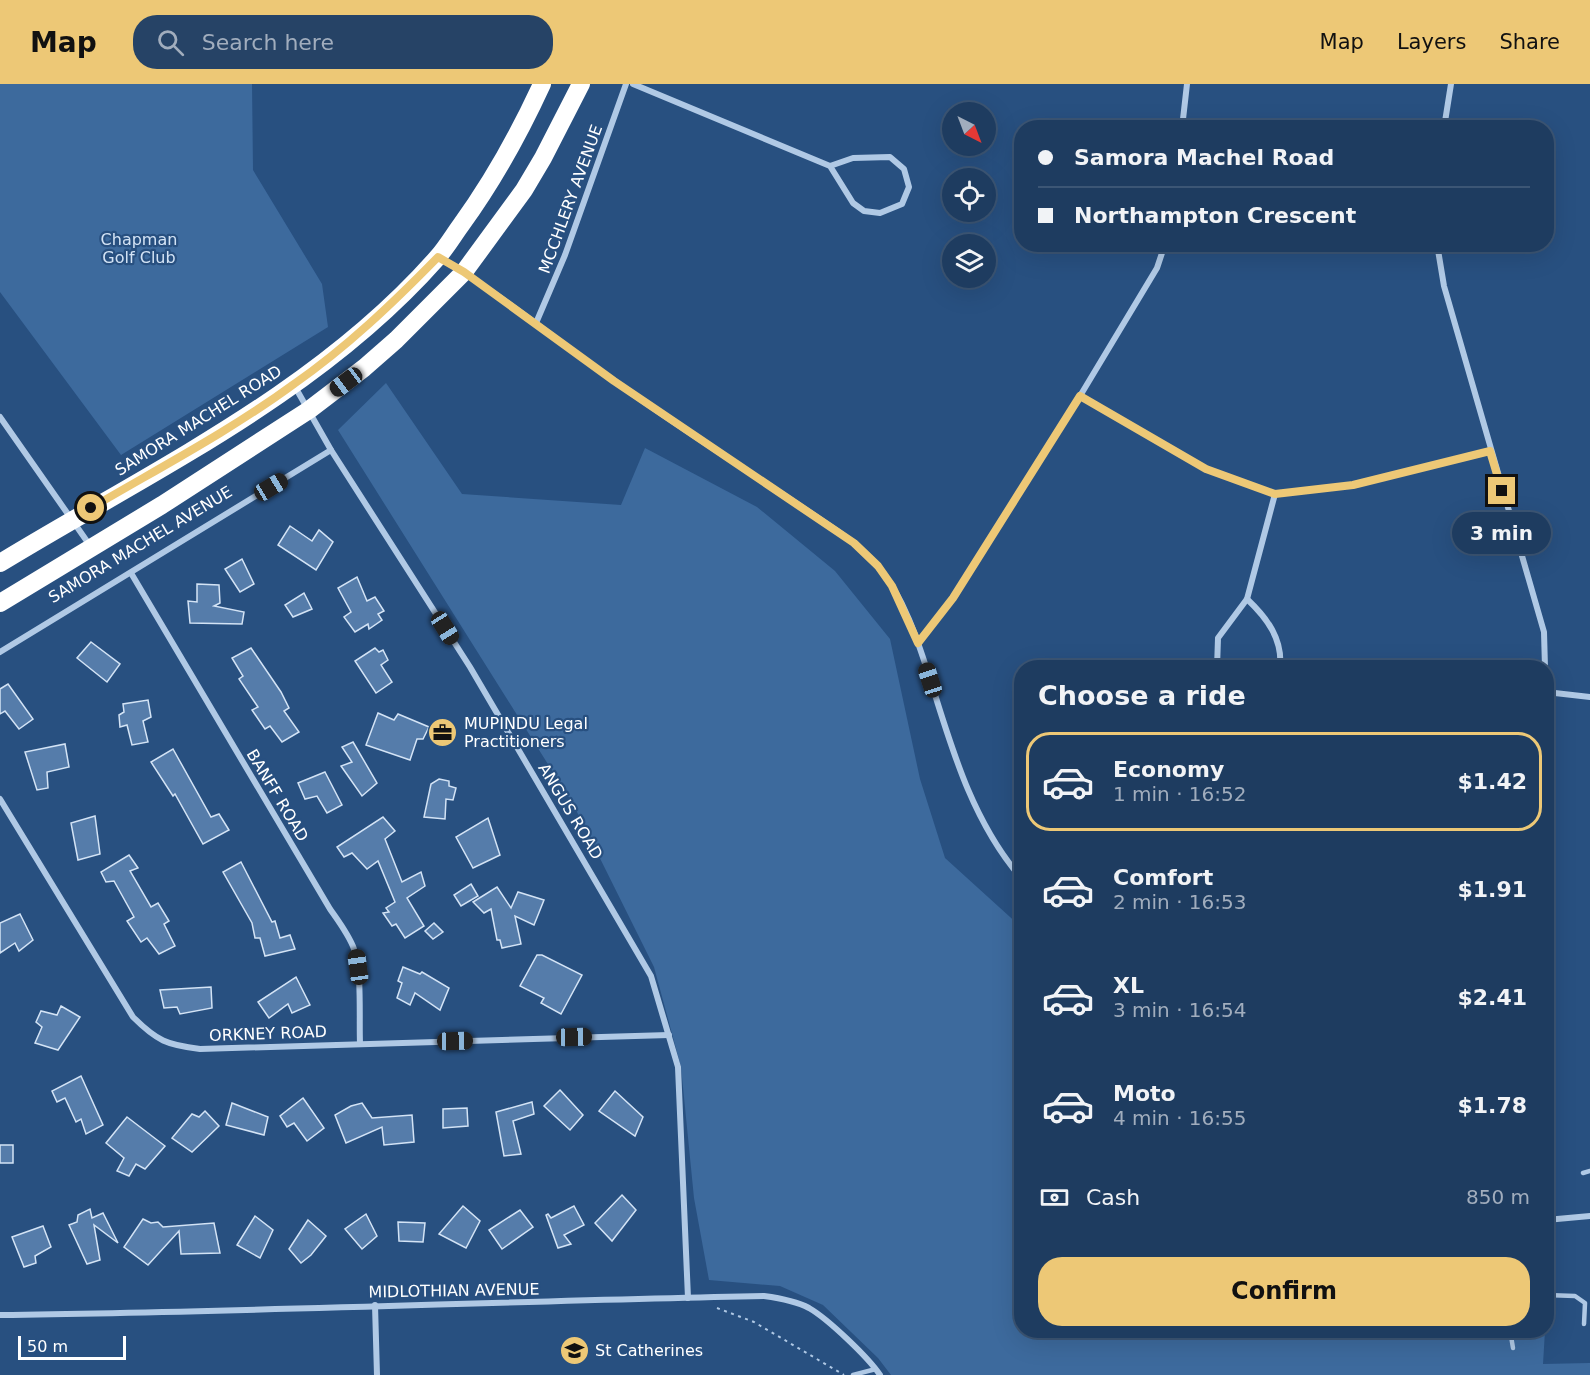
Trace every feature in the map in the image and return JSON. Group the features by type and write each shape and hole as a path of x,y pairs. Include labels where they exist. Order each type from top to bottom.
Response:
{"highway":[{"name":"SAMORA MACHEL ROAD","path":"0,563 71,519 207,441 294,384 347,344 438,257 493,178 542,84"},
{"name":"SAMORA MACHEL AVENUE","path":"0,603 162,505 309,410 396,340 464,272 524,190 581,84"}],"street":[{"name":"MCCHLERY AVENUE","path":"536,323 566,255 626,84"},
{"path":"633,84 830,166 853,203 864,211 880,213 902,204 909,187 904,170 890,157 853,158 830,166"},
{"path":"1183,120 1187,84"},
{"path":"1445,120 1451,84"},
{"path":"918,643 953,598 1080,396 1157,268 1162,252"},
{"path":"1438,252 1444,286 1544,632 1545,660"},
{"path":"438,257 464,272 614,381 854,543 878,566 892,586 918,643 948,736 975,808 992,839 1014,868"},
{"name":"ANGUS ROAD","path":"294,384 332,450 470,667 651,976 678,1067 688,1298"},
{"path":"1080,396 1206,469 1275,494 1353,485 1490,451"},
{"path":"0,417 91,547"},
{"name":"SAMORA MACHEL AVENUE","path":"0,652 332,450"},
{"path":"1217,660 1218,638 1248,599 1275,494"},
{"name":"BANFF ROAD","path":"131,573 350,939 356,952 358,967 360,1043"},
{"path":"1248,599 1263,614 1275,635 1281,660"},
{"path":"1554,693 1590,697"},
{"name":"ORKNEY ROAD","path":"0,799 133,1017 162,1041 180,1047 200,1049 669,1035"},
{"path":"1554,1219 1590,1216"},
{"name":"MIDLOTHIAN AVENUE","path":"0,1316 764,1296 784,1299 808,1308 826,1321 878,1372"},
{"path":"375,1305 377,1375"}],"lane":[{"path":"1583,1173 1590,1171"},
{"path":"1554,1296 1581,1299 1585,1302 1584,1324"},
{"path":"1511,1338 1513,1348"},
{"path":"853,1375 878,1372"}],"path":[{"path":"688,1298 754,1322 844,1375"}],"green space":[{"name":"Chapman Golf Club","path":"0,84 252,84 253,170 322,284 328,327 121,455 0,292"},
{"path":"386,383 462,494 621,505 645,448 757,507 835,571 890,639 920,779 945,858 1014,921 1014,1338 1545,1338 1543,1364 1590,1363 1590,1375 891,1375 878,1358 823,1305 780,1286 709,1280 694,1198 681,1067 654,967 573,804 338,430"}],"building":[{"path":"290,526 312,541 319,530 333,542 316,570 278,545"},
{"path":"242,559 254,584 240,592 225,569"},
{"path":"357,577 367,601 375,597 384,611 378,614 382,620 369,629 368,624 355,632 344,617 351,612 338,588"},
{"path":"197,584 219,585 220,603 214,606 244,612 242,624 190,623 188,601 197,602"},
{"path":"304,593 312,609 293,617 285,605"},
{"path":"91,642 120,664 107,682 77,658"},
{"path":"251,648 281,692 289,708 284,711 299,732 282,742 270,726 265,729 252,710 258,707 239,679 243,676 232,658"},
{"path":"375,648 379,652 383,650 388,660 381,665 392,682 376,693 355,661"},
{"path":"8,684 33,719 19,729 5,711 0,714 0,689"},
{"path":"148,700 151,717 143,721 148,742 132,745 127,725 120,727 119,715 124,712 123,704"},
{"path":"378,713 394,720 398,714 429,727 423,739 417,739 410,760 366,745"},
{"path":"353,742 377,783 362,796 341,766 352,762 342,747"},
{"path":"65,744 69,767 47,772 48,788 37,790 25,752"},
{"path":"173,749 211,817 219,814 229,830 203,844 175,794 173,796 151,762"},
{"path":"325,772 342,805 327,813 317,796 305,799 298,783"},
{"path":"439,779 449,781 449,786 456,788 453,800 446,799 445,819 424,817 431,784"},
{"path":"95,816 100,854 78,860 71,823"},
{"path":"383,817 395,831 385,839 402,882 421,872 425,886 407,898 424,926 405,938 396,924 392,926 383,913 389,912 386,908 395,902 378,861 367,869 352,853 344,857 337,847"},
{"path":"488,818 500,855 473,868 456,837"},
{"path":"129,855 138,868 130,871 151,907 158,903 169,921 164,924 175,946 159,954 147,938 141,942 127,921 134,917 114,881 106,882 101,872"},
{"path":"241,862 272,922 275,921 280,938 290,935 295,949 265,956 260,938 255,938 252,923 223,872"},
{"path":"471,884 478,896 461,906 454,895"},
{"path":"497,887 511,908 518,892 544,900 534,925 515,916 521,944 502,948 500,940 497,940 491,909 484,913 473,902"},
{"path":"20,914 33,940 19,951 15,943 0,953 0,923"},
{"path":"434,923 443,932 433,939 425,931"},
{"path":"537,955 542,955 582,975 561,1014 541,1003 544,998 520,986"},
{"path":"403,967 420,974 422,972 449,988 440,1010 415,993 410,1005 397,998 402,983 398,981"},
{"path":"296,977 310,1005 292,1013 288,1004 269,1018 258,1002"},
{"path":"211,987 212,1008 180,1014 177,1007 164,1008 160,990"},
{"path":"61,1006 80,1017 58,1050 35,1043 42,1027 36,1022 41,1011 57,1015"},
{"path":"81,1076 103,1125 86,1134 81,1119 76,1122 65,1098 57,1102 52,1091"},
{"path":"560,1090 583,1115 570,1130 544,1106"},
{"path":"615,1091 643,1117 635,1136 599,1111"},
{"path":"303,1098 324,1128 307,1141 294,1123 287,1127 280,1116"},
{"path":"532,1102 534,1114 513,1121 521,1154 504,1156 496,1112"},
{"path":"232,1103 268,1117 264,1135 226,1125"},
{"path":"362,1103 372,1118 412,1115 414,1142 384,1145 382,1127 346,1143 335,1115"},
{"path":"467,1108 468,1126 443,1128 443,1109"},
{"path":"205,1111 219,1126 192,1152 172,1138 192,1114 199,1117"},
{"path":"127,1117 165,1146 145,1169 136,1164 129,1176 117,1171 124,1158 106,1143"},
{"path":"0,1145 13,1145 13,1163 0,1163"},
{"path":"622,1195 636,1210 612,1241 595,1223"},
{"path":"463,1206 480,1221 466,1248 439,1234"},
{"path":"574,1206 584,1225 564,1235 571,1244 558,1248 546,1215 548,1214 551,1218"},
{"path":"90,1209 92,1218 103,1213 118,1243 94,1225 100,1260 87,1264 69,1225 77,1222 78,1215"},
{"path":"520,1210 533,1227 502,1249 489,1230"},
{"path":"366,1214 377,1236 362,1249 345,1229"},
{"path":"255,1216 273,1230 260,1258 237,1245"},
{"path":"143,1219 151,1223 158,1222 163,1227 214,1223 220,1253 181,1254 179,1231 148,1265 124,1247"},
{"path":"308,1220 326,1236 311,1255 301,1263 289,1249"},
{"path":"398,1222 425,1223 423,1242 399,1241"},
{"path":"43,1226 51,1247 35,1256 36,1263 24,1267 12,1237"}],"place":[{"name":"MUPINDU Legal Practitioners","path":"443,732"},
{"name":"St Catherines","path":"574,1350"}],"route":[{"path":"91,508 187,453 294,384 347,344 438,257 464,272 614,381 854,543 878,566 892,586 918,643 953,598 1080,396 1206,469 1275,494 1353,485 1490,451 1502,491"}]}
